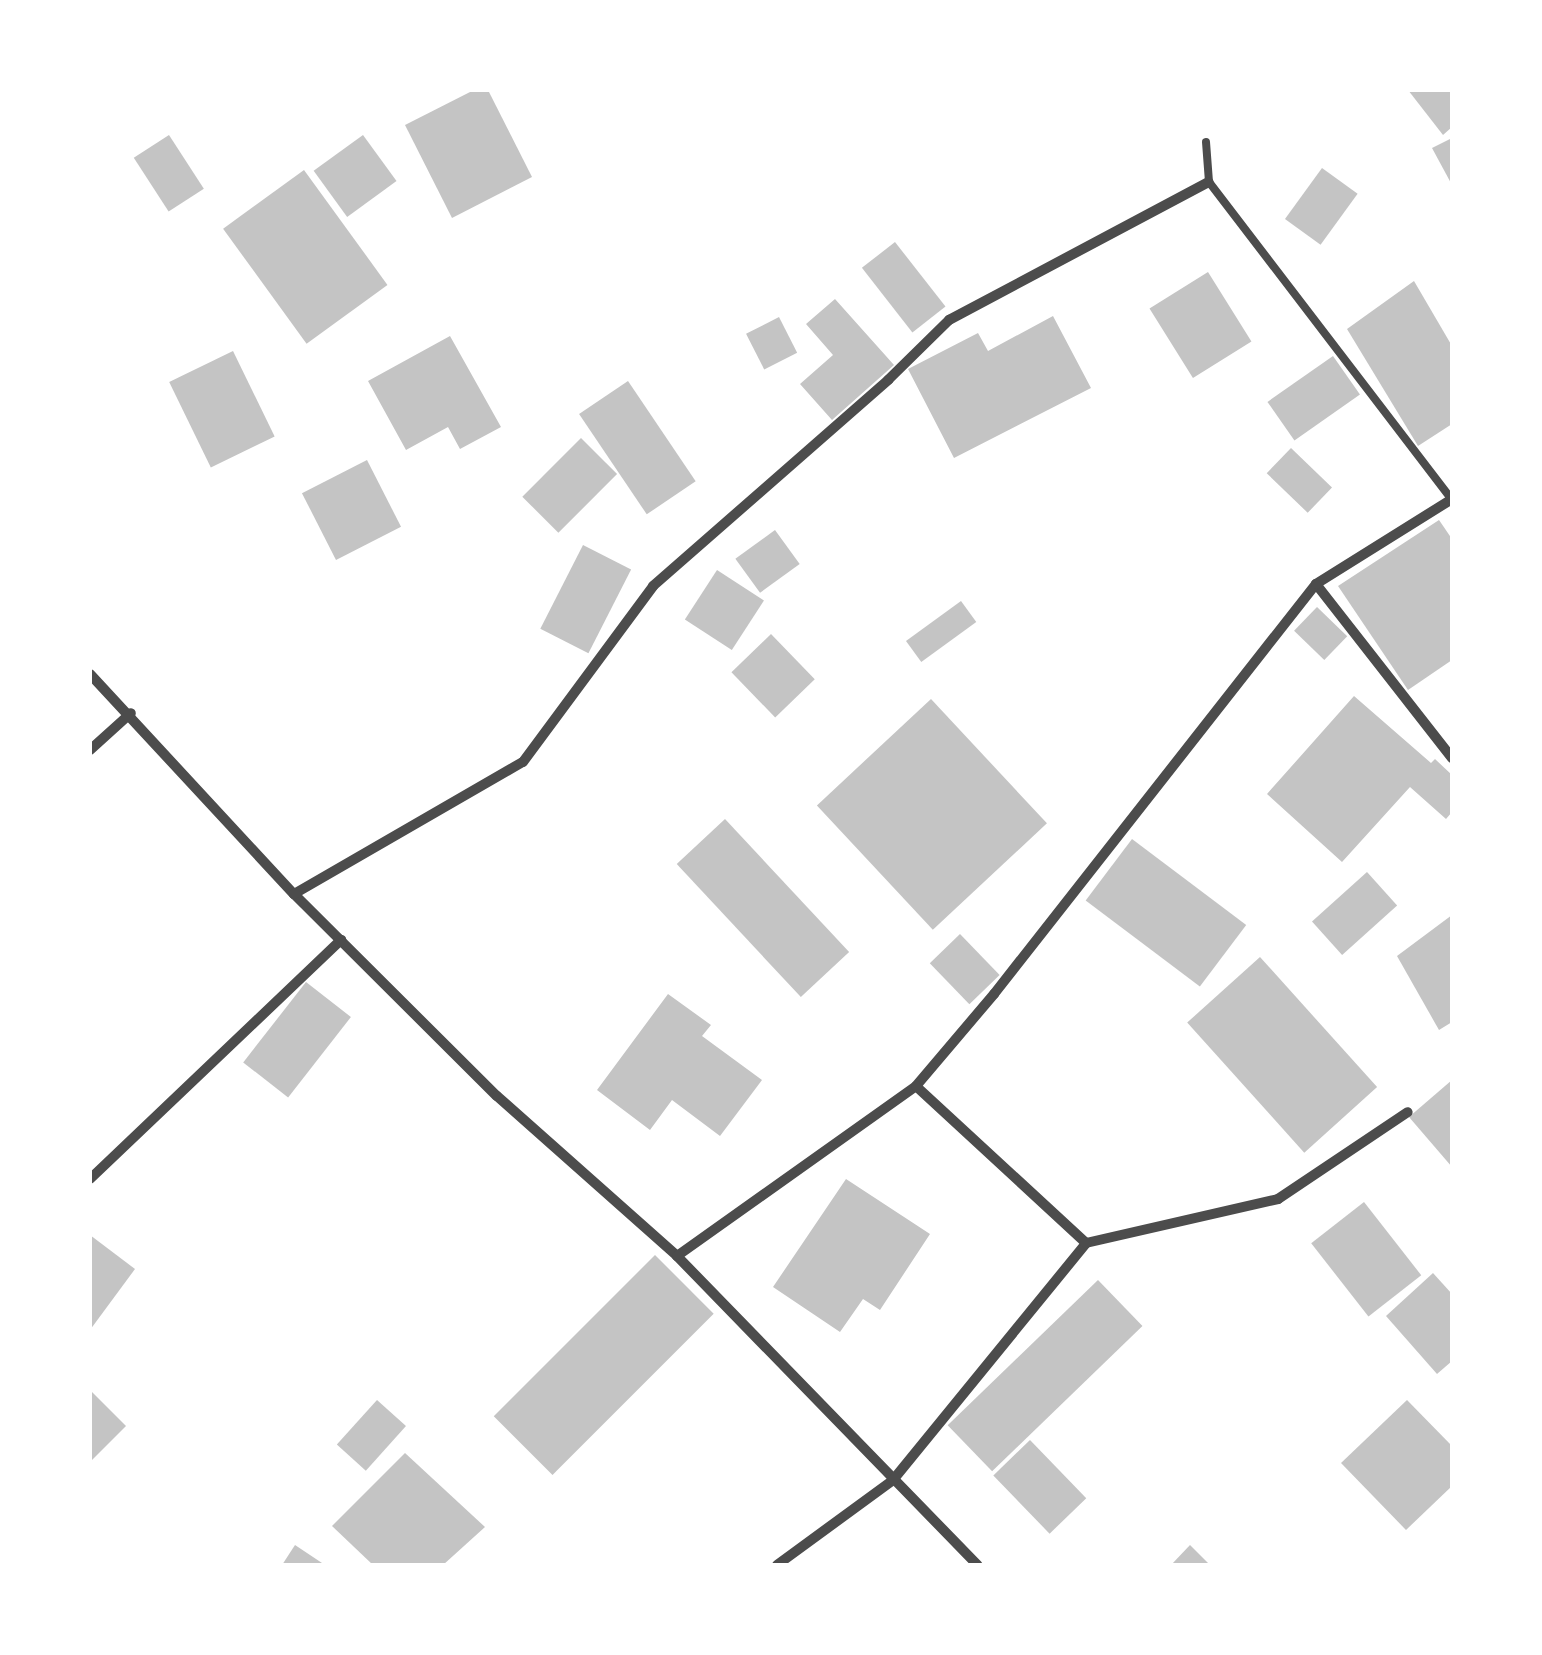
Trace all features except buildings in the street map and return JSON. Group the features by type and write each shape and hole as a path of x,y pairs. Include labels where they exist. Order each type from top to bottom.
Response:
{"street":[{"path":"294,894 523,762 652,586 888,380 949,320 1208,182"},
{"path":"677,1256 916,1086 994,994 1316,584 1452,500"},
{"path":"1316,584 1450,755"},
{"path":"90,674 131,713 294,894 497,1096 677,1256 978,1565"},
{"path":"90,750 131,713"},
{"path":"90,1180 341,940"},
{"path":"916,1086 1086,1244"},
{"path":"777,1565 893,1480 1086,1244 1278,1199 1408,1112"}],"lane":[{"path":"1206,142 1208,182 1452,500"}]}
